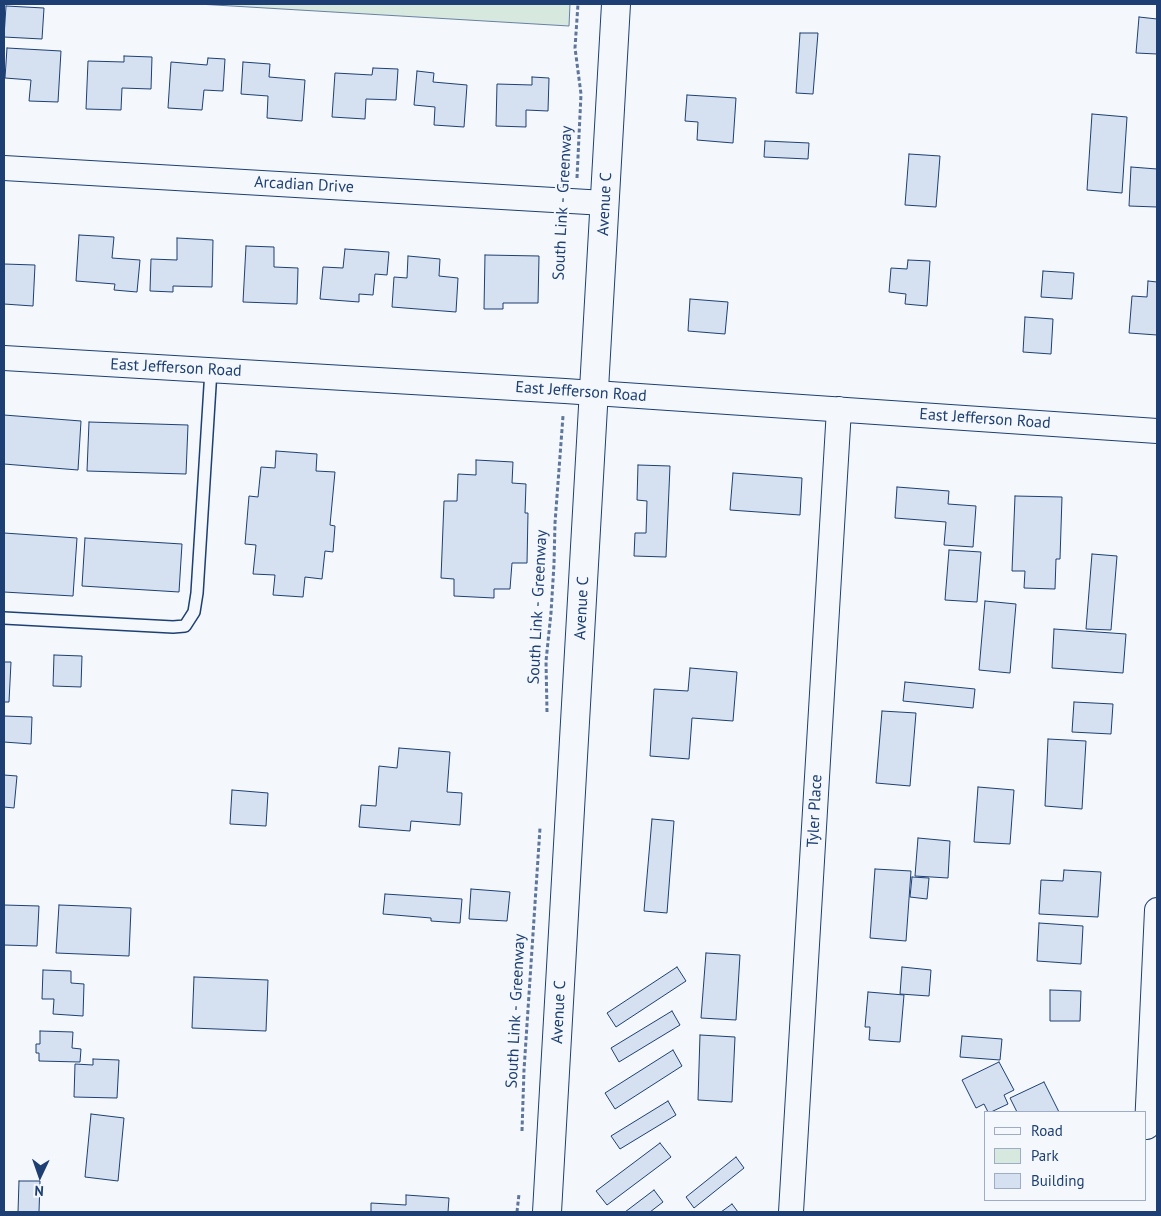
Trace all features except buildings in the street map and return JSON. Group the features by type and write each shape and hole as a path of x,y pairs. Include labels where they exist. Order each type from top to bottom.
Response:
{"main road":[{"name":"Avenue C","path":"548,1212 616,4"}],"street":[{"name":"Arcadian Drive","path":"4,168 605,203"},
{"name":"East Jefferson Road","path":"4,358 594,392 1157,431"},
{"name":"Tyler Place","path":"791,1212 839,409"},
{"path":"1147,1127 1157,910"}],"lane":[{"path":"4,618 173,628 185,626 194,612 197,593 211,370"}],"path":[{"name":"South Link - Greenway","path":"576,201 581,94 575,48 578,4"},
{"name":"South Link - Greenway","path":"547,718 546,661 551,613 555,523 565,391"},
{"name":"South Link - Greenway","path":"522,1138 524,1070 540,826"},
{"path":"517,1212 519,1188"}],"green space":[{"path":"198,4 570,4 569,26"}]}
